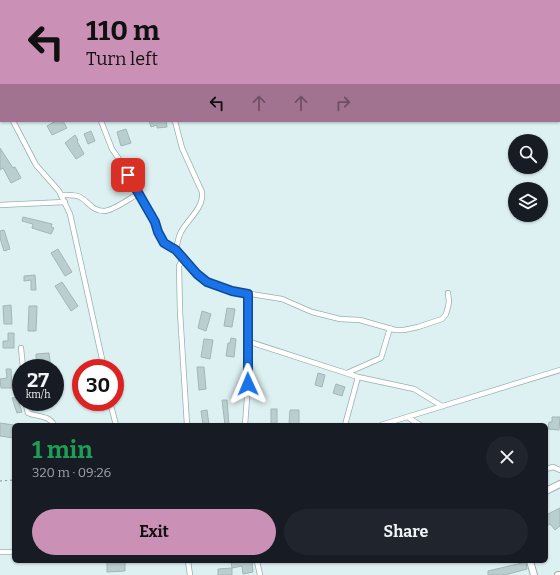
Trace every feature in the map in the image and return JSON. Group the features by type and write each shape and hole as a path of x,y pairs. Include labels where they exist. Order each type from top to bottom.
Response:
{"street":[{"path":"14,122 36,165 61,195 70,214 102,359"},
{"path":"101,122 112,149 123,165 155,222 161,239 176,250 197,274 207,282 232,291 282,299 319,314 340,319 360,320 404,330 442,319 446,314 450,302 448,293"},
{"path":"176,122 182,148 202,192 202,200 181,232 176,250"},
{"path":"61,195 80,197 92,208 104,211 138,194"},
{"path":"0,205 65,202"},
{"path":"183,258 179,266 179,281 187,423"},
{"path":"245,423 248,390 248,294"},
{"path":"347,373 381,358 390,328"},
{"path":"247,341 358,377 414,389 442,406"},
{"path":"21,348 22,359"},
{"path":"390,423 560,370"},
{"path":"346,423 358,377"},
{"path":"27,411 28,413 48,418 53,423"},
{"path":"112,411 115,423"},
{"path":"409,418 417,423"},
{"path":"548,468 553,467 560,470"},
{"path":"548,490 560,484"},
{"path":"0,552 12,552"},
{"path":"188,563 190,575"},
{"path":"257,563 260,575"},
{"path":"531,563 534,575"}],"path":[{"path":"0,481 12,480"}],"building":[{"path":"54,122 64,122 67,128 52,135 47,126"},
{"path":"149,122 166,122 167,127 157,128 157,125 151,127"},
{"path":"126,129 131,143 121,146 117,132"},
{"path":"91,131 95,141 88,144 84,134"},
{"path":"75,135 84,154 76,159 65,143"},
{"path":"0,148 13,168 15,167 21,178 11,183 3,168 0,170"},
{"path":"23,217 52,224 51,227 54,228 51,234 32,228 33,224 22,221"},
{"path":"4,230 10,249 4,251 0,238 0,231"},
{"path":"58,249 72,272 65,276 51,253"},
{"path":"35,275 36,290 31,290 31,280 24,281 24,276"},
{"path":"62,282 78,306 71,311 55,286"},
{"path":"11,305 12,324 4,324 3,306"},
{"path":"29,306 37,306 36,331 28,331"},
{"path":"227,308 235,309 232,327 224,326"},
{"path":"202,311 211,314 206,331 198,328"},
{"path":"8,333 14,333 14,348 3,348 3,341 8,341"},
{"path":"231,338 236,339 234,357 226,356 228,343 230,343"},
{"path":"204,339 213,340 210,359 201,357"},
{"path":"49,353 50,359 36,359 36,354"},
{"path":"197,367 204,367 206,389 199,390"},
{"path":"6,369 11,369 12,388 1,388 0,379 7,378"},
{"path":"318,373 325,375 322,387 315,385"},
{"path":"336,384 345,387 342,396 333,393"},
{"path":"222,400 227,400 229,423 225,423"},
{"path":"271,409 277,409 277,423 271,423"},
{"path":"207,410 209,423 203,423 201,411"},
{"path":"290,410 299,410 299,423 289,423"},
{"path":"552,417 560,417 559,430 548,429 549,422 552,422"},
{"path":"0,423 12,425 12,438 0,436"},
{"path":"560,508 560,526 555,530 550,524 548,525 548,514"},
{"path":"107,563 125,563 125,571 107,572"},
{"path":"231,563 252,563 253,572 243,574 242,566 232,568"},
{"path":"522,563 526,563 527,569 505,575 488,575 488,571"},
{"path":"232,568 232,575 218,575 218,569"}],"route":[{"path":"128,175 152,216 164,243 176,250 197,274 207,282 232,291 248,294 248,384"}]}
